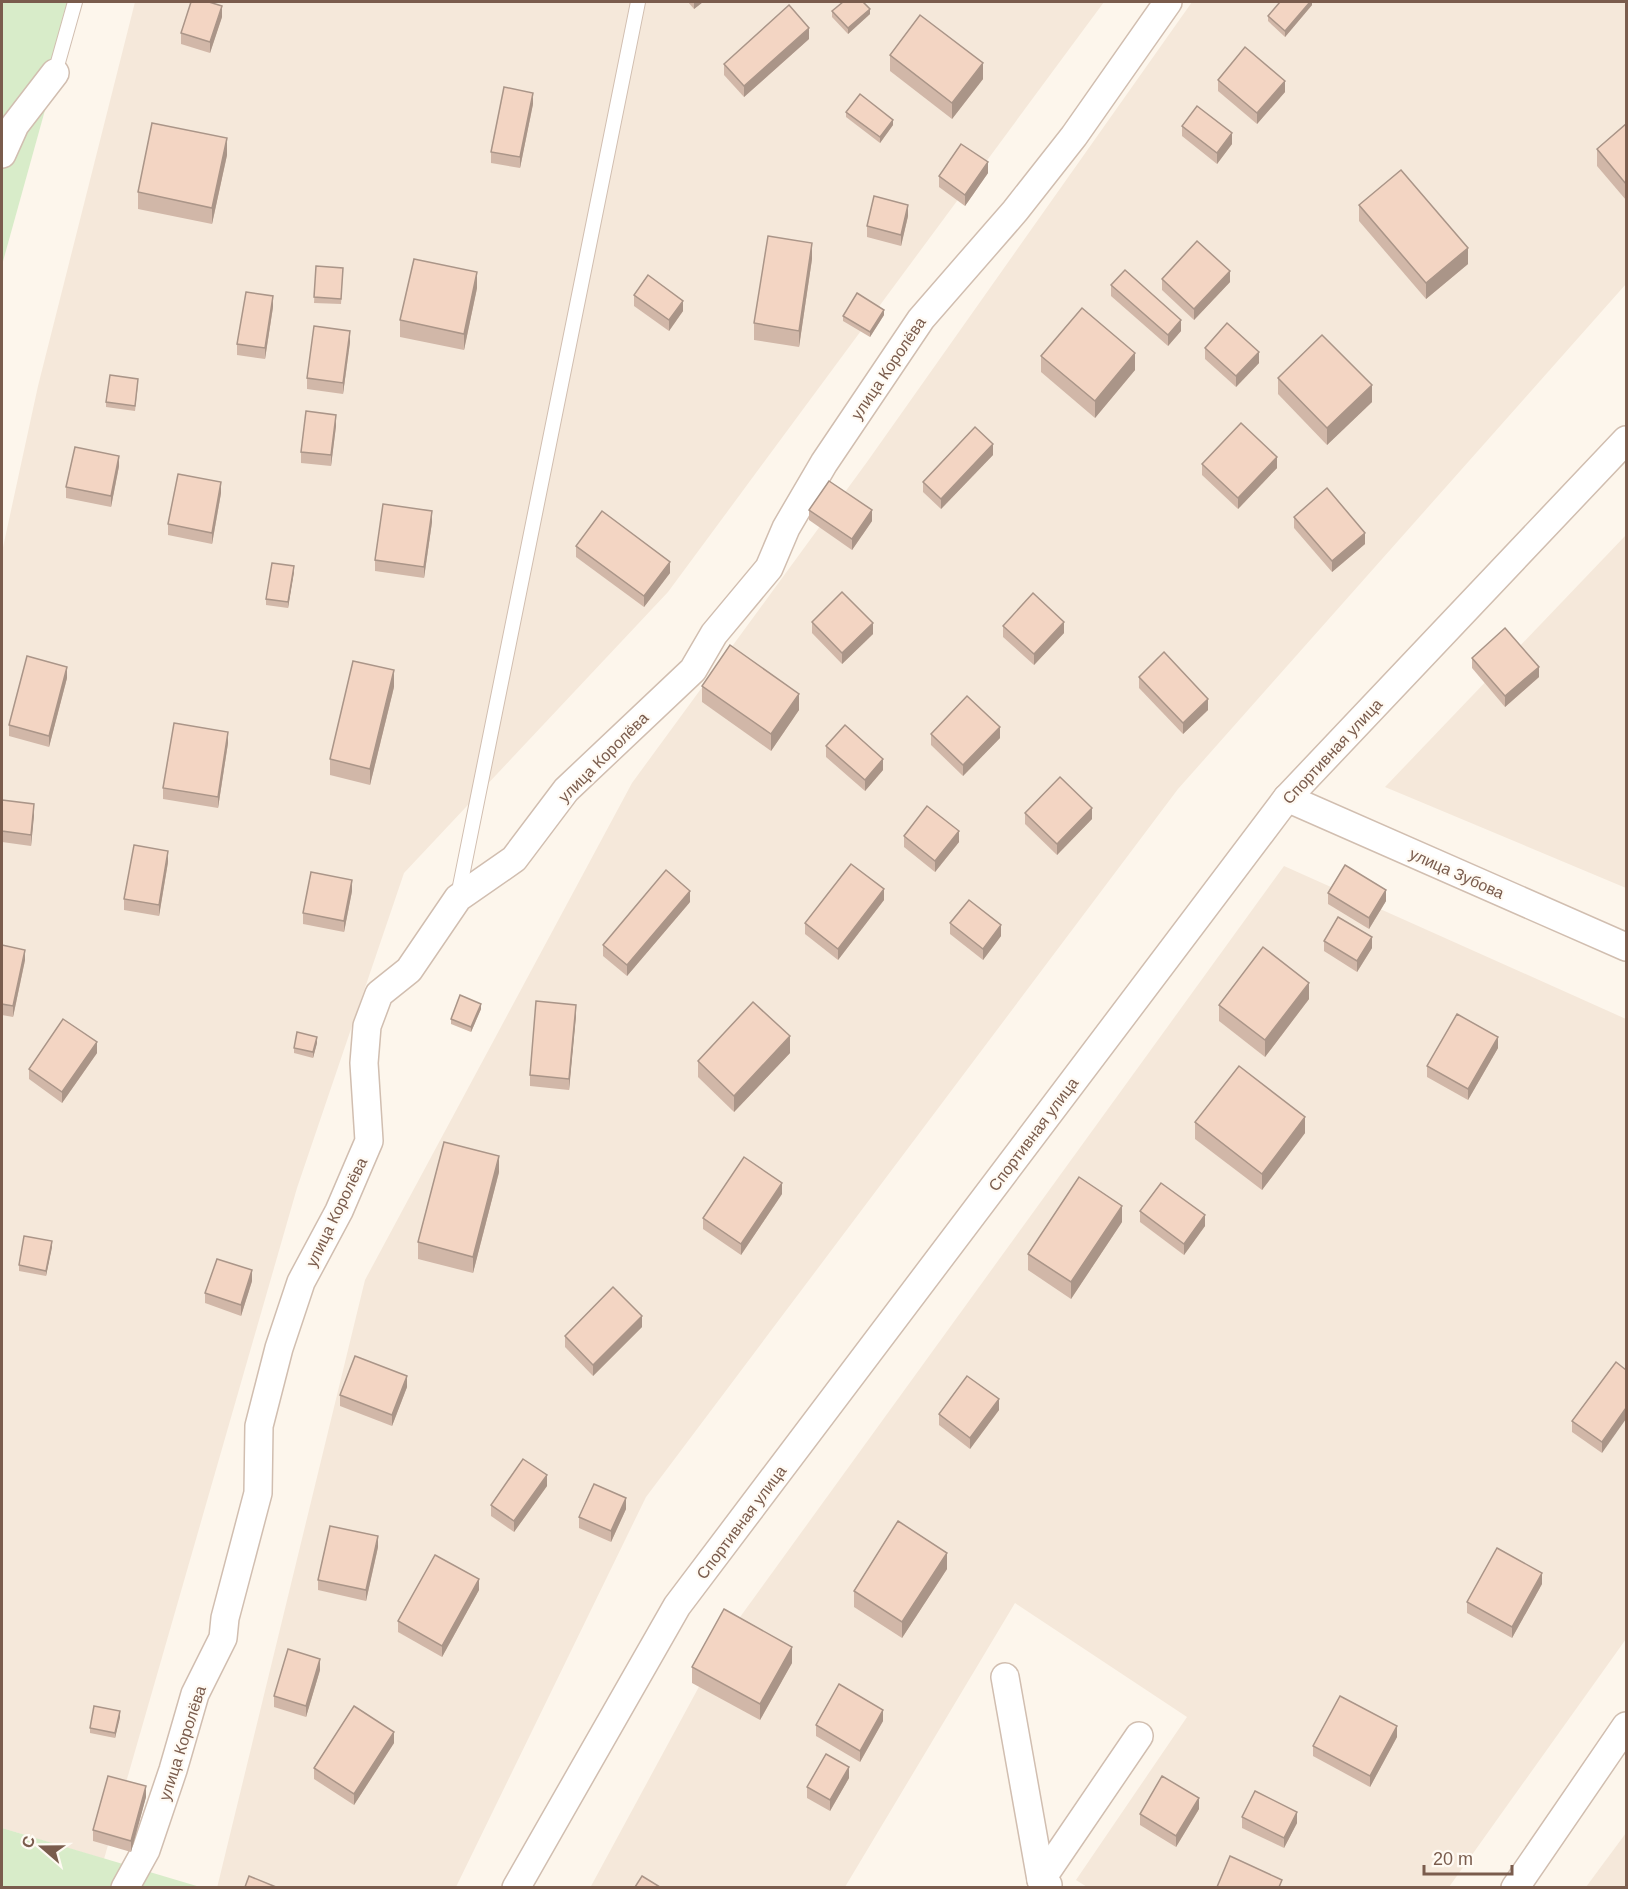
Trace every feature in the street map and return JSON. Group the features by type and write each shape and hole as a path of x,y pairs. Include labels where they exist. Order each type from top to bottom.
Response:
{"street":[{"name":"улица Королёва","path":"125,1887 146,1850 195,1694 223,1638 225,1618 258,1493 259,1426 279,1348 301,1282 339,1211 369,1141 364,1063 367,1026 379,994 409,970 458,898 514,858 566,790 693,670 714,634 769,568 786,528 824,463 921,319 1015,211 1074,136 1168,2"},
{"path":"2,154 15,125 55,74"},
{"name":"Спортивная улица","path":"516,1887 677,1606 1287,798 1626,440"},
{"name":"улица Зубова","path":"1287,798 1626,947"},
{"path":"1005,1677 1047,1884"},
{"path":"1515,1887 1626,1726"},
{"path":"1047,1884 1139,1736"}],"lane":[{"path":"55,74 75,2"},
{"path":"458,898 638,2"}],"shaded area":[{"path":"135,2 1104,2 668,592 404,873 297,1188 104,1859 2,1828 2,552 38,386"},
{"path":"1192,2 1626,2 1626,284 1178,789 646,1497 456,1887 217,1888 365,1280 632,783 867,462"},
{"path":"1626,535 1626,888 1385,787"},
{"path":"1284,866 1626,1019 1626,1639 1449,1887 1087,1887 1076,1880 1187,1717 1015,1603 845,1887 590,1888 727,1635"},
{"path":"1626,1833 1626,1887 1586,1887"}],"green space":[{"path":"2,2 75,2 2,265"},
{"path":"2,1828 200,1887 2,1887"}],"building":[{"path":"191,2 209,2 222,6 210,42 181,33"},
{"path":"843,2 863,2 870,9 848,28 832,11"},
{"path":"1280,2 1310,2 1285,31 1268,16"},
{"path":"789,5 809,28 744,86 724,64"},
{"path":"920,15 983,63 952,103 890,55"},
{"path":"1245,47 1285,81 1257,113 1218,80"},
{"path":"504,87 533,93 520,157 491,152"},
{"path":"860,94 893,120 880,137 846,112"},
{"path":"1197,106 1232,133 1217,153 1182,126"},
{"path":"152,123 227,138 212,208 138,192"},
{"path":"1626,124 1626,184 1597,149"},
{"path":"961,144 988,162 965,195 939,176"},
{"path":"1401,170 1468,248 1426,283 1359,205"},
{"path":"874,196 908,205 901,235 867,226"},
{"path":"768,236 812,243 799,331 754,323"},
{"path":"1197,241 1230,271 1194,309 1162,279"},
{"path":"414,259 477,272 464,334 400,320"},
{"path":"316,266 343,268 341,299 314,297"},
{"path":"1125,270 1181,320 1168,335 1111,285"},
{"path":"648,275 683,301 669,320 634,295"},
{"path":"246,292 273,296 265,348 237,344"},
{"path":"857,293 884,310 870,332 843,316"},
{"path":"1082,308 1135,353 1095,401 1041,356"},
{"path":"1227,323 1259,352 1236,376 1205,348"},
{"path":"314,326 350,331 343,383 307,378"},
{"path":"1322,335 1372,385 1327,428 1278,378"},
{"path":"110,375 138,379 135,406 106,402"},
{"path":"306,411 336,415 331,455 301,452"},
{"path":"1241,423 1277,457 1238,498 1202,464"},
{"path":"975,427 993,444 941,499 923,482"},
{"path":"75,447 119,456 111,496 66,487"},
{"path":"178,474 221,482 212,533 168,524"},
{"path":"829,481 872,510 852,539 809,510"},
{"path":"1327,488 1365,533 1332,561 1294,517"},
{"path":"383,504 432,511 424,567 375,560"},
{"path":"602,511 670,562 644,596 576,546"},
{"path":"272,563 294,566 288,602 266,599"},
{"path":"842,592 873,623 842,653 812,622"},
{"path":"1033,593 1064,622 1034,654 1003,626"},
{"path":"1505,628 1539,667 1505,696 1472,658"},
{"path":"730,645 799,694 771,734 702,686"},
{"path":"1164,652 1208,699 1183,723 1139,677"},
{"path":"27,656 67,667 49,736 9,725"},
{"path":"353,661 394,670 370,769 330,759"},
{"path":"967,696 1000,727 963,765 931,734"},
{"path":"174,723 228,732 218,797 163,788"},
{"path":"845,725 883,759 865,780 826,746"},
{"path":"1060,777 1092,808 1057,844 1025,813"},
{"path":"2,800 34,804 31,835 2,831"},
{"path":"927,806 959,831 935,861 904,836"},
{"path":"134,845 168,851 159,905 124,899"},
{"path":"851,864 884,889 838,949 805,923"},
{"path":"1345,865 1386,890 1369,918 1328,893"},
{"path":"666,870 690,891 627,965 603,945"},
{"path":"311,872 352,880 344,921 303,913"},
{"path":"969,900 1001,925 983,949 950,923"},
{"path":"1338,917 1372,937 1357,961 1324,941"},
{"path":"2,945 25,950 13,1006 2,1004"},
{"path":"1263,947 1309,983 1265,1040 1219,1005"},
{"path":"460,995 481,1004 471,1027 451,1019"},
{"path":"536,1001 576,1005 569,1079 530,1075"},
{"path":"753,1002 790,1036 734,1096 698,1061"},
{"path":"1457,1014 1498,1037 1468,1089 1427,1066"},
{"path":"63,1019 97,1042 62,1092 29,1069"},
{"path":"297,1032 317,1037 313,1052 294,1048"},
{"path":"1239,1066 1305,1117 1262,1174 1195,1122"},
{"path":"444,1142 499,1156 473,1257 418,1242"},
{"path":"744,1157 782,1183 741,1244 703,1218"},
{"path":"1079,1177 1122,1206 1071,1282 1028,1254"},
{"path":"1161,1183 1205,1215 1184,1244 1140,1211"},
{"path":"24,1236 52,1241 46,1271 19,1265"},
{"path":"217,1259 252,1270 241,1305 205,1293"},
{"path":"613,1287 642,1316 593,1365 565,1336"},
{"path":"355,1356 407,1376 392,1415 340,1395"},
{"path":"1616,1362 1626,1370 1626,1408 1602,1442 1572,1421"},
{"path":"967,1376 999,1399 970,1438 939,1414"},
{"path":"523,1459 547,1475 514,1521 491,1505"},
{"path":"594,1484 626,1498 611,1531 579,1517"},
{"path":"898,1521 947,1553 902,1622 854,1591"},
{"path":"330,1526 378,1536 366,1590 318,1580"},
{"path":"1497,1548 1542,1573 1512,1627 1467,1602"},
{"path":"435,1555 479,1579 442,1646 398,1621"},
{"path":"724,1609 792,1647 760,1704 692,1667"},
{"path":"288,1649 320,1659 306,1706 274,1696"},
{"path":"839,1684 883,1710 860,1751 816,1725"},
{"path":"1340,1696 1397,1726 1370,1776 1313,1746"},
{"path":"94,1706 120,1711 115,1733 90,1728"},
{"path":"354,1706 394,1732 354,1794 314,1768"},
{"path":"826,1754 849,1767 830,1800 807,1787"},
{"path":"108,1776 146,1786 131,1841 93,1830"},
{"path":"1162,1776 1199,1798 1176,1836 1140,1814"},
{"path":"1255,1791 1297,1812 1284,1838 1242,1817"},
{"path":"1230,1856 1282,1880 1279,1887 1217,1887"},
{"path":"249,1876 276,1887 245,1887"},
{"path":"642,1876 660,1887 635,1887"}]}
